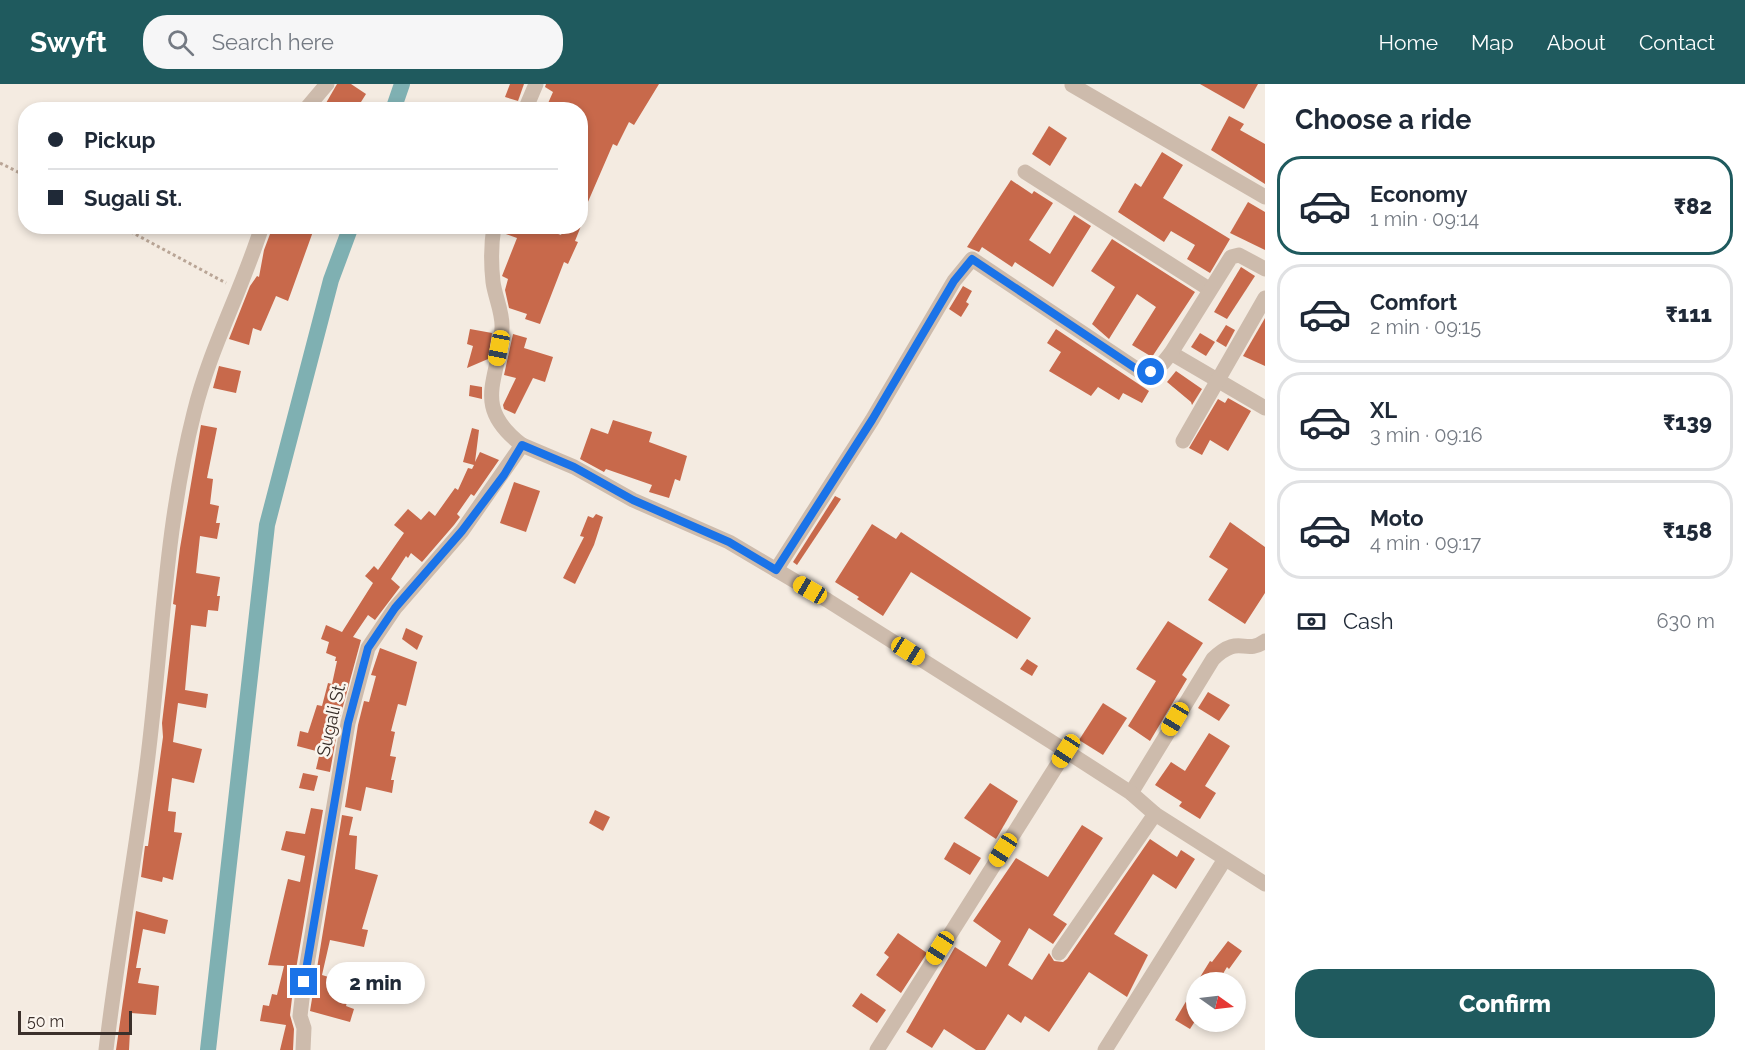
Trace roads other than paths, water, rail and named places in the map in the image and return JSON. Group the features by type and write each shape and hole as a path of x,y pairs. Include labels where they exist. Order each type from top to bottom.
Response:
{"street":[{"path":"312,102 327,84"},
{"path":"528,102 536,84"},
{"path":"1072,85 1265,197"},
{"path":"1025,172 1209,289"},
{"path":"106,1050 118,948 146,771 160,619 180,482 194,414 209,360 259,234"},
{"path":"493,234 493,282 503,326 491,390 494,412 500,425 522,445 574,467 633,500 729,542 1066,751 1131,793 1155,814 1265,884"},
{"path":"776,570 872,420 954,281 972,259 1138,370 1151,372 1171,353 1209,289 1234,255 1242,256 1265,269"},
{"path":"1183,441 1265,298"},
{"path":"1171,353 1265,408"},
{"name":"Sugali St.","path":"303,1050 304,1028 300,1016 305,971 348,723 368,648 395,608 462,531 504,475 522,445"},
{"path":"1131,793 1213,659 1225,648 1234,644 1257,646 1265,641"},
{"path":"877,1050 1066,751"},
{"path":"1059,953 1155,814"},
{"path":"1105,1050 1225,860"}],"waterway":[{"path":"396,102 402,84"},
{"path":"208,1050 267,525 331,280 348,234"}]}
